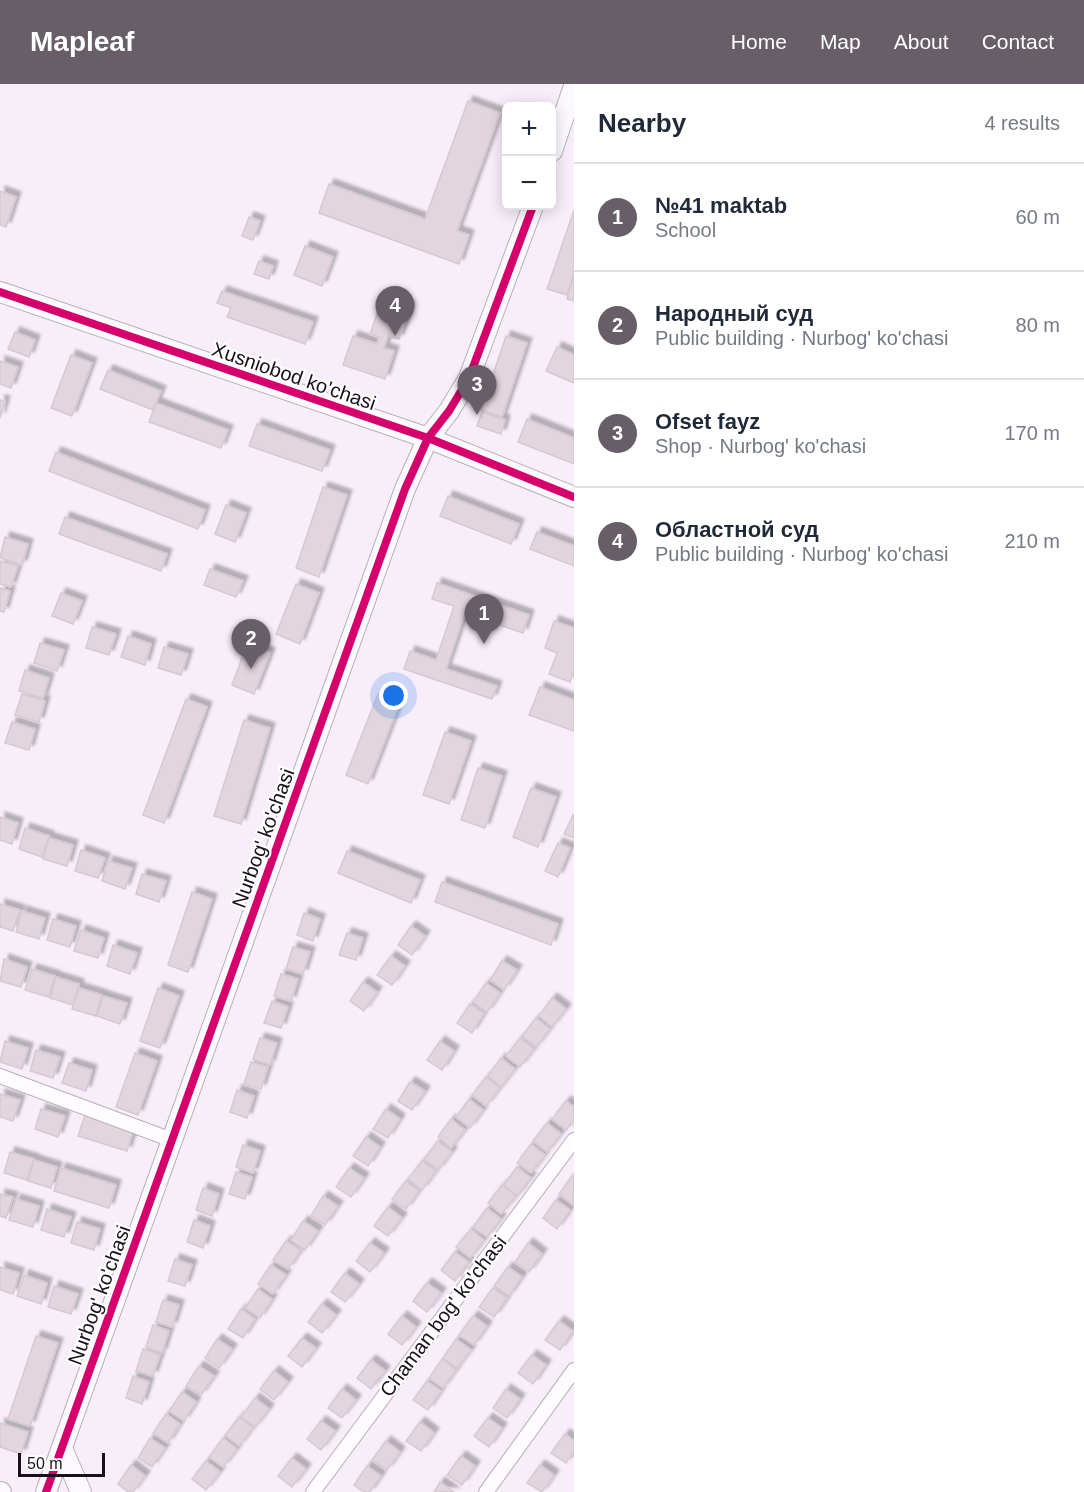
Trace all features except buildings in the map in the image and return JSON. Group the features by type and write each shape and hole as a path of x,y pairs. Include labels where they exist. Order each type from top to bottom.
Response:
{"street":[{"path":"556,139 574,86"},
{"name":"Nurbog' ko'chasi","path":"46,1492 405,489 428,438 449,411 469,378 532,210"},
{"name":"Xusniobod ko'chasi","path":"0,292 428,438 574,497"},
{"path":"0,1077 172,1140"},
{"name":"Chaman bog' ko'chasi","path":"313,1492 574,1140"},
{"path":"486,1492 574,1370"},
{"path":"62,1448 81,1492"}],"cycle path":[{"path":"46,1492 405,489 428,438 449,411 469,378 532,210"},
{"path":"0,292 428,438 574,497"}],"place":[{"name":"Областной суд","path":"395,336"},
{"name":"Ofset fayz","path":"477,415"},
{"name":"№41 maktab","path":"484,644"},
{"name":"Народный суд","path":"251,669"}]}
